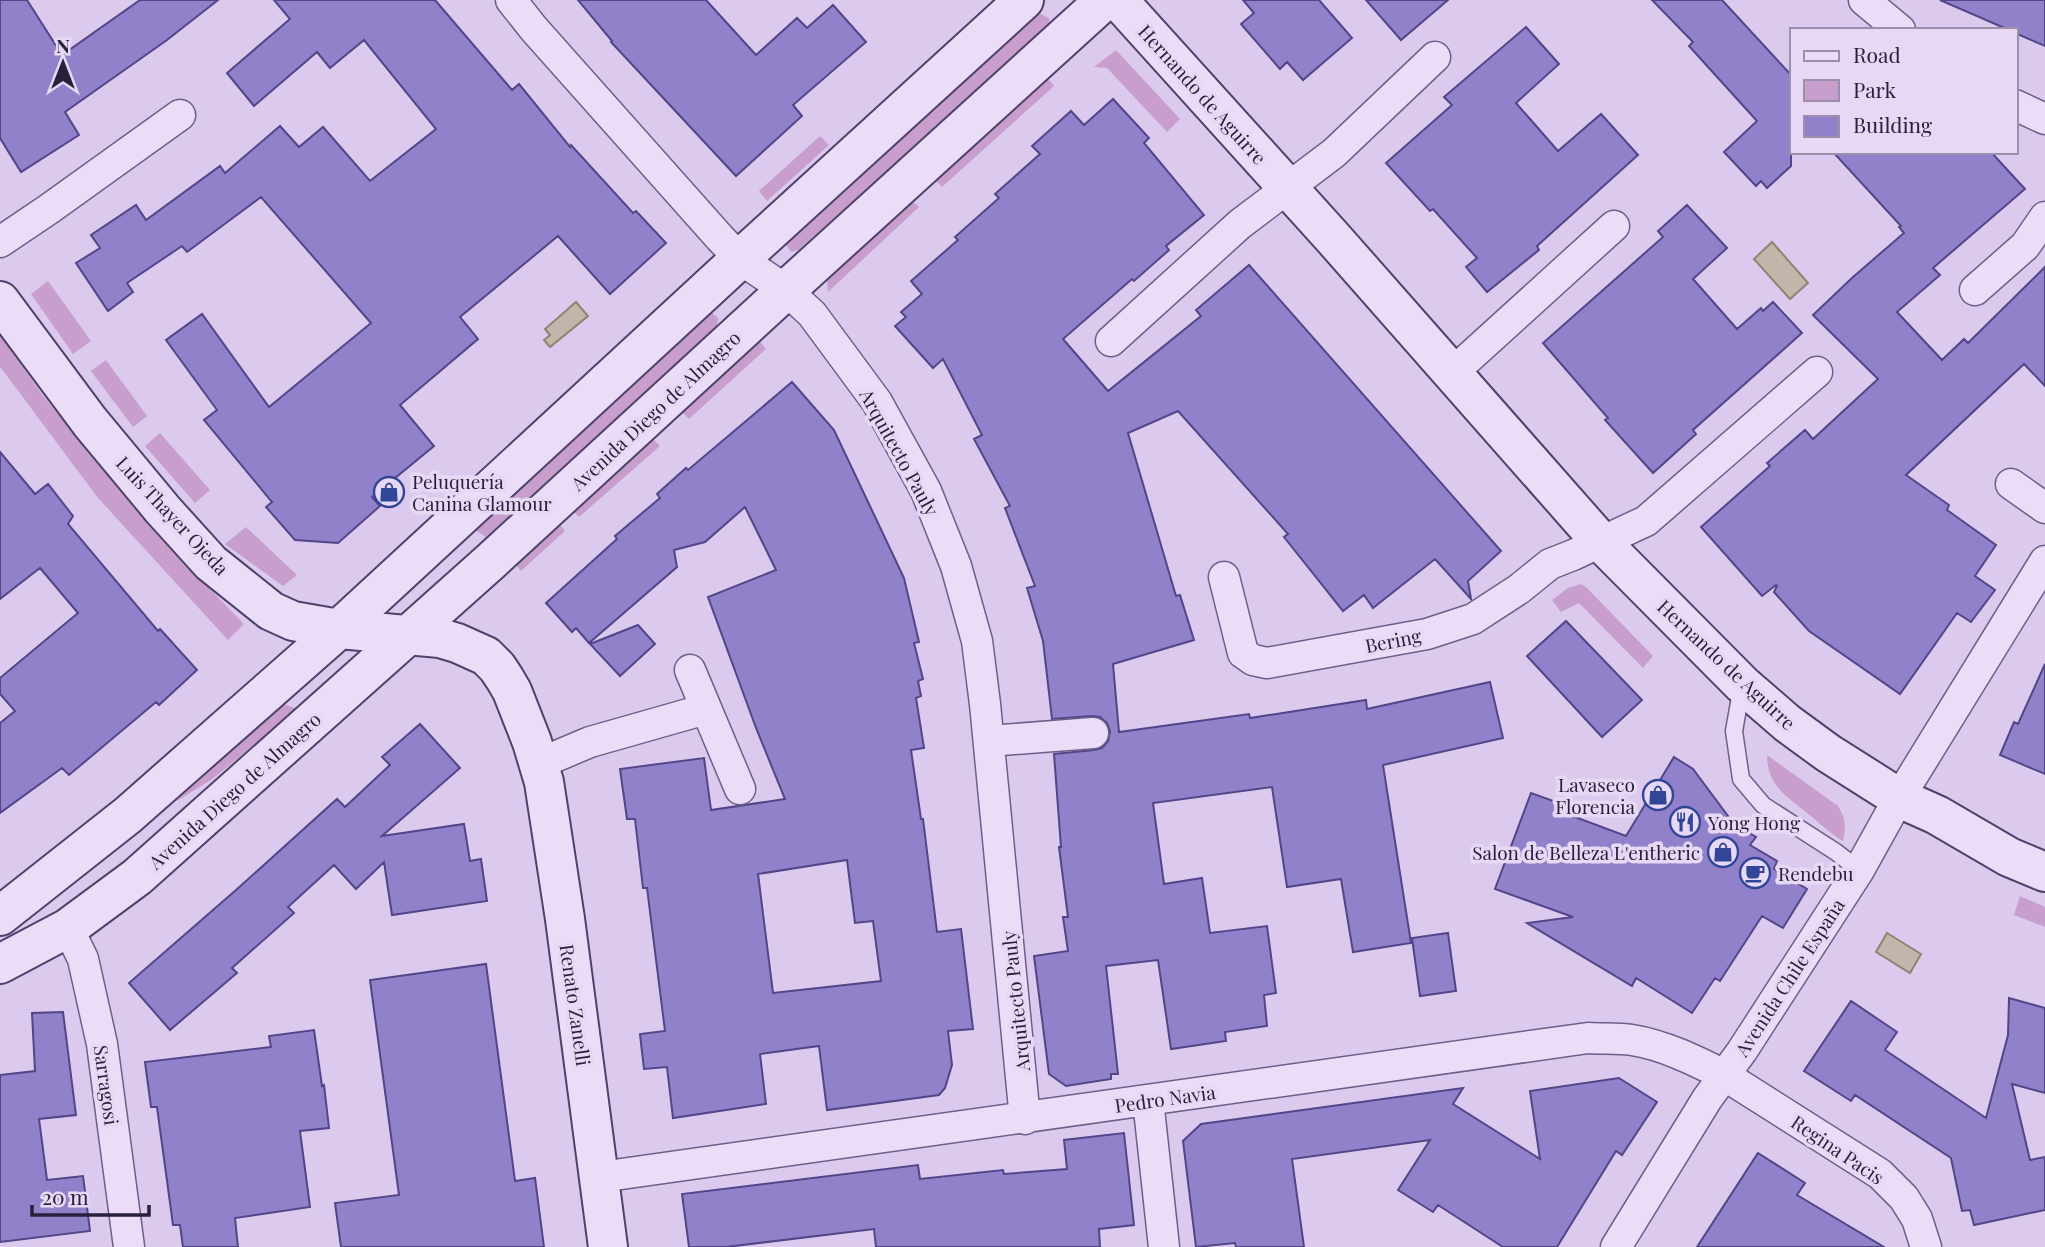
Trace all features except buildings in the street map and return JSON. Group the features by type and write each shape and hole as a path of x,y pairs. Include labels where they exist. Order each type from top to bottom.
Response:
{"street":[{"name":"Arquitecto Pauly","path":"511,0 740,259 786,290 817,319 877,402 926,491 956,565 977,641 1025,1119"},
{"path":"0,916 128,816 339,629 1024,0"},
{"name":"Avenida Diego de Almagro","path":"0,964 68,928 137,877 480,570 1105,0"},
{"name":"Hernando de Aguirre","path":"1118,0 1601,542 1742,684 1787,723 1828,753 1899,798 2009,857 2045,872"},
{"path":"1864,0 1898,28"},
{"path":"1111,341 1240,224 1334,153 1434,57"},
{"path":"2017,106 2045,119"},
{"path":"0,242 180,115"},
{"path":"1975,290 2025,246 2045,217"},
{"path":"1451,374 1614,226"},
{"name":"Luis Thayer Ojeda","path":"0,301 90,422 211,563 271,611 293,621 339,629 406,635"},
{"path":"1601,542 1646,521 1817,372"},
{"path":"2011,484 2045,508"},
{"name":"Bering","path":"1224,577 1243,653 1253,660 1267,663 1427,634 1473,619 1519,589 1550,564 1601,542"},
{"name":"Avenida Chile España","path":"1616,1247 1707,1099 1858,870 1899,798 2045,561"},
{"path":"480,570 470,589 469,606 485,656"},
{"name":"Renato Zanelli","path":"406,635 440,638 485,656 497,667 512,691 532,742 544,782 565,919 608,1247"},
{"path":"690,670 740,789"},
{"path":"538,764 590,742 706,709"},
{"path":"989,741 1093,733"},
{"name":"Hernando de Aguirre","path":"1937,816 2045,854"},
{"name":"Sarragosi","path":"68,928 83,959 102,1044 129,1247"},
{"name":"Pedro Navia","path":"600,1177 1588,1038 1632,1040 1702,1063 1724,1075"},
{"name":"Regina Pacis","path":"1724,1075 1880,1174 1904,1198 1917,1219 1926,1247"},
{"path":"1148,1100 1164,1247"}],"lane":[{"path":"1742,684 1734,731 1741,779 1763,805 1836,852 1858,870"}],"green space":[{"path":"1041,14 1049,18 1051,29 798,250 791,252 785,243 1031,18"},
{"path":"1116,50 1180,119 1167,132 1107,68 1094,67"},
{"path":"1046,76 1054,86 942,187 933,177"},
{"path":"820,136 829,145 767,201 759,191"},
{"path":"911,200 919,207 828,292 827,279 830,272"},
{"path":"48,281 91,341 73,354 31,294"},
{"path":"702,312 711,312 718,318 717,327 486,537 471,527"},
{"path":"0,335 44,397 148,525 244,624 228,640 98,498 0,367"},
{"path":"758,339 766,349 689,419 679,409"},
{"path":"106,360 147,416 133,427 91,371"},
{"path":"160,433 210,490 195,503 145,446"},
{"path":"652,438 660,446 579,517 570,508"},
{"path":"557,521 565,531 521,571 513,562"},
{"path":"246,527 297,575 283,586 225,544"},
{"path":"1581,584 1653,656 1643,668 1579,603 1561,612 1552,600 1568,588"},
{"path":"274,701 298,709 211,780 177,801 196,777"},
{"path":"1767,755 1838,806 1845,823 1843,841 1779,789 1770,774"},
{"path":"2020,896 2045,907 2045,927 2014,915"}],"shaded area":[{"path":"1772,242 1808,283 1790,299 1754,259"},
{"path":"576,302 588,316 550,347 544,340 550,335 545,329"},
{"path":"1887,933 1921,954 1910,973 1876,952"}],"place":[{"name":"Peluquería Canina Glamour","path":"389,492"},
{"name":"Lavaseco Florencia","path":"1658,795"},
{"name":"Yong Hong","path":"1685,822"},
{"name":"Salon de Belleza L'entheric","path":"1723,852"},
{"name":"Rendebu","path":"1755,873"}]}
